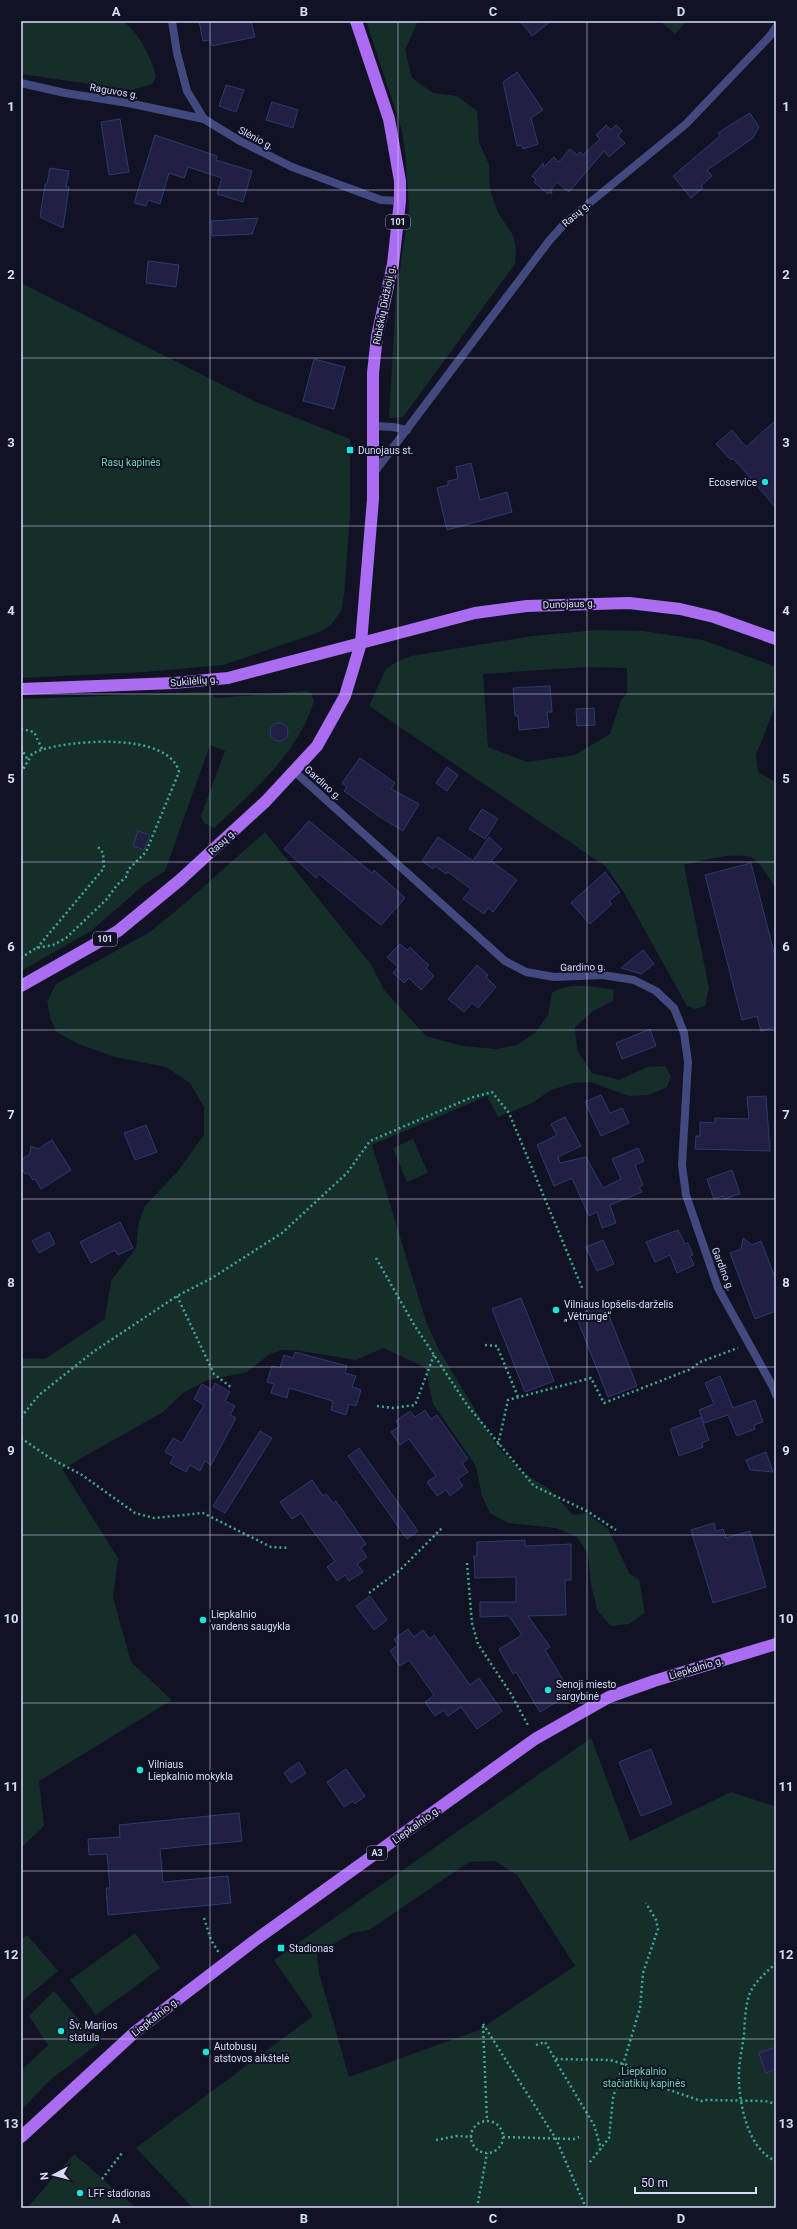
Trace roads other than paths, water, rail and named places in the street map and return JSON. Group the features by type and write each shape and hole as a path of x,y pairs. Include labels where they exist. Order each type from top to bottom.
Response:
{"main road":[{"name":"Ribiškių Didžioji g.","path":"356,21 389,119 400,181 400,200 393,264 377,336 373,374 373,474 370,544 362,643"},
{"name":"Dunojaus g.","path":"362,643 475,613 528,606 570,603 629,603 680,609 714,617 776,639"},
{"name":"Sukilėlių g.","path":"21,689 174,683 228,678 362,643"},
{"name":"Rasų g.","path":"21,986 92,947 147,908 220,844 294,771 317,746 345,696 362,643"},
{"name":"Liepkalnio g.","path":"21,2137 135,2032 254,1941 535,1739 609,1697 654,1681 776,1644"}],"street":[{"name":"Slėnio g.","path":"172,21 177,53 187,91 204,120 240,141 292,167 381,200 400,200"},
{"name":"Rasų g.","path":"373,474 549,241 565,223 686,124 770,36 776,27"},
{"name":"Raguvos g.","path":"21,84 128,103 204,120"},
{"path":"373,426 393,427 407,430"},
{"name":"Gardino g.","path":"294,771 505,961 526,972 554,977 602,975 634,980 656,991 674,1008 684,1032 688,1062 682,1165 686,1195 718,1288 776,1395"}],"place":[{"name":"Dunojaus st.","path":"350,450"},
{"name":"Ecoservice","path":"765,482"},
{"name":"Vilniaus lopšelis-darželis „Vėtrungė“","path":"556,1310"},
{"name":"Liepkalnio vandens saugykla","path":"203,1620"},
{"name":"Senoji miesto sargybinė","path":"548,1690"},
{"name":"Vilniaus Liepkalnio mokykla","path":"140,1770"},
{"name":"Stadionas","path":"281,1948"},
{"name":"Šv. Marijos statula","path":"61,2031"},
{"name":"Autobusų atstovos aikštelė","path":"206,2052"},
{"name":"LFF stadionas","path":"80,2193"}],"park label":[{"name":"Rasų kapinės","path":"131,462"},
{"name":"Liepkalnio stačiatikių kapinės","path":"644,2076"}]}
